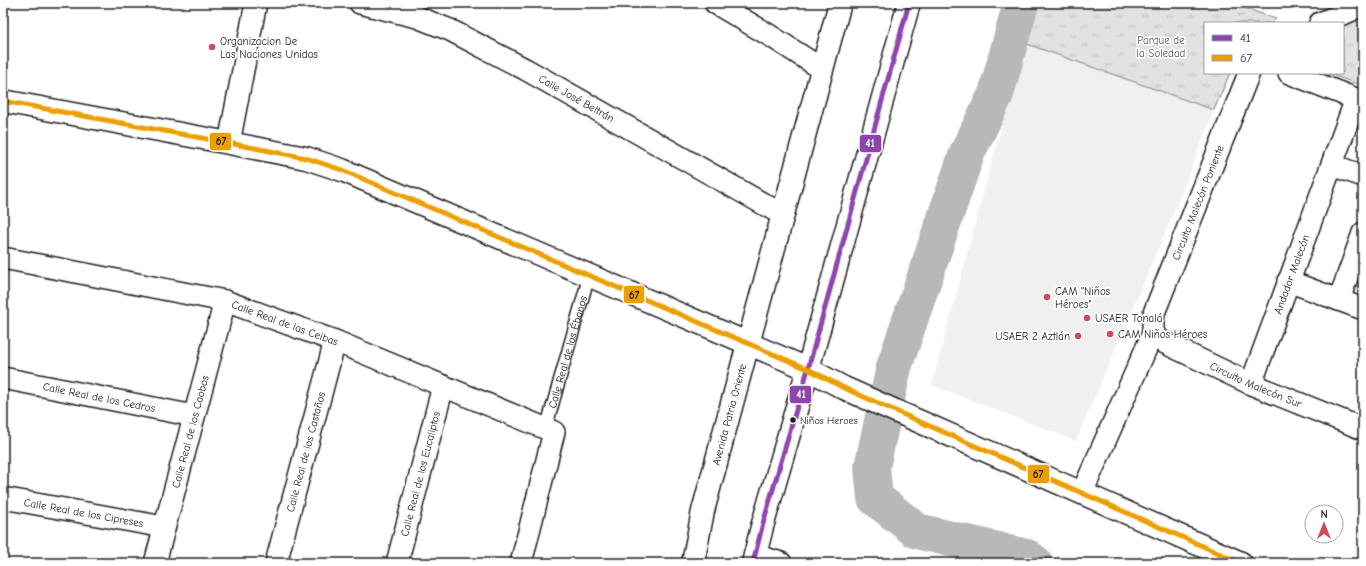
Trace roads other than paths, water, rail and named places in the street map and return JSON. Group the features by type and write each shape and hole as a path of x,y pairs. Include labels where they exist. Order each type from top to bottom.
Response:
{"street":[{"path":"229,143 256,3"},
{"name":"Calle José Beltrán","path":"360,3 417,17 450,30 525,70 783,215"},
{"path":"715,3 770,35 822,69 840,3"},
{"path":"780,563 754,559 909,3"},
{"path":"1322,22 1350,11 1362,3"},
{"name":"Avenida Patria Oriente","path":"693,563 703,512 822,69"},
{"name":"Circuito Malecón Poniente","path":"1153,333 1154,313 1249,74"},
{"name":"Andador Malecón","path":"1251,384 1356,99 1291,74"},
{"path":"3,101 229,143 322,163 808,369 844,388 1241,563"},
{"path":"1332,165 1363,176"},
{"path":"1339,300 1363,233"},
{"name":"Calle Real de las Ceibas","path":"3,258 225,301 334,341 550,430"},
{"path":"1288,281 1363,309"},
{"name":"Calle Real de los Caobos","path":"155,563 225,301"},
{"path":"1082,493 1153,333"},
{"name":"Circuito Malecón Sur","path":"1153,333 1158,339 1165,343 1251,384 1363,429"},
{"name":"Calle Real de los Castaños","path":"276,563 334,341"},
{"name":"Calle Real de los Cedros","path":"3,378 194,416"},
{"name":"Calle Real de los Eucaliptos","path":"397,563 443,386"},
{"name":"Calle Real de los Ébanos","path":"522,563 550,430"},
{"name":"Calle Real de los Cipreses","path":"3,498 164,527"}],"lane":[{"name":"Calle Real de los Ébanos","path":"550,430 589,276"}],"waterway":[{"path":"1021,3 996,94 967,153 894,367 872,467 875,498 917,531 1027,557 1035,563"}],"place":[{"name":"Organizacion De Las Naciones Unidas","path":"212,47"},
{"name":"CAM \"Niños Héroes\"","path":"1047,297"},
{"name":"USAER Tonalá","path":"1087,318"},
{"name":"CAM Niños Héroes","path":"1110,334"},
{"name":"USAER 2 Aztlán","path":"1078,336"},
{"name":"Niños Heroes","path":"793,420"}],"park label":[{"name":"Parque de la Soledad","path":"1161,46"}]}
